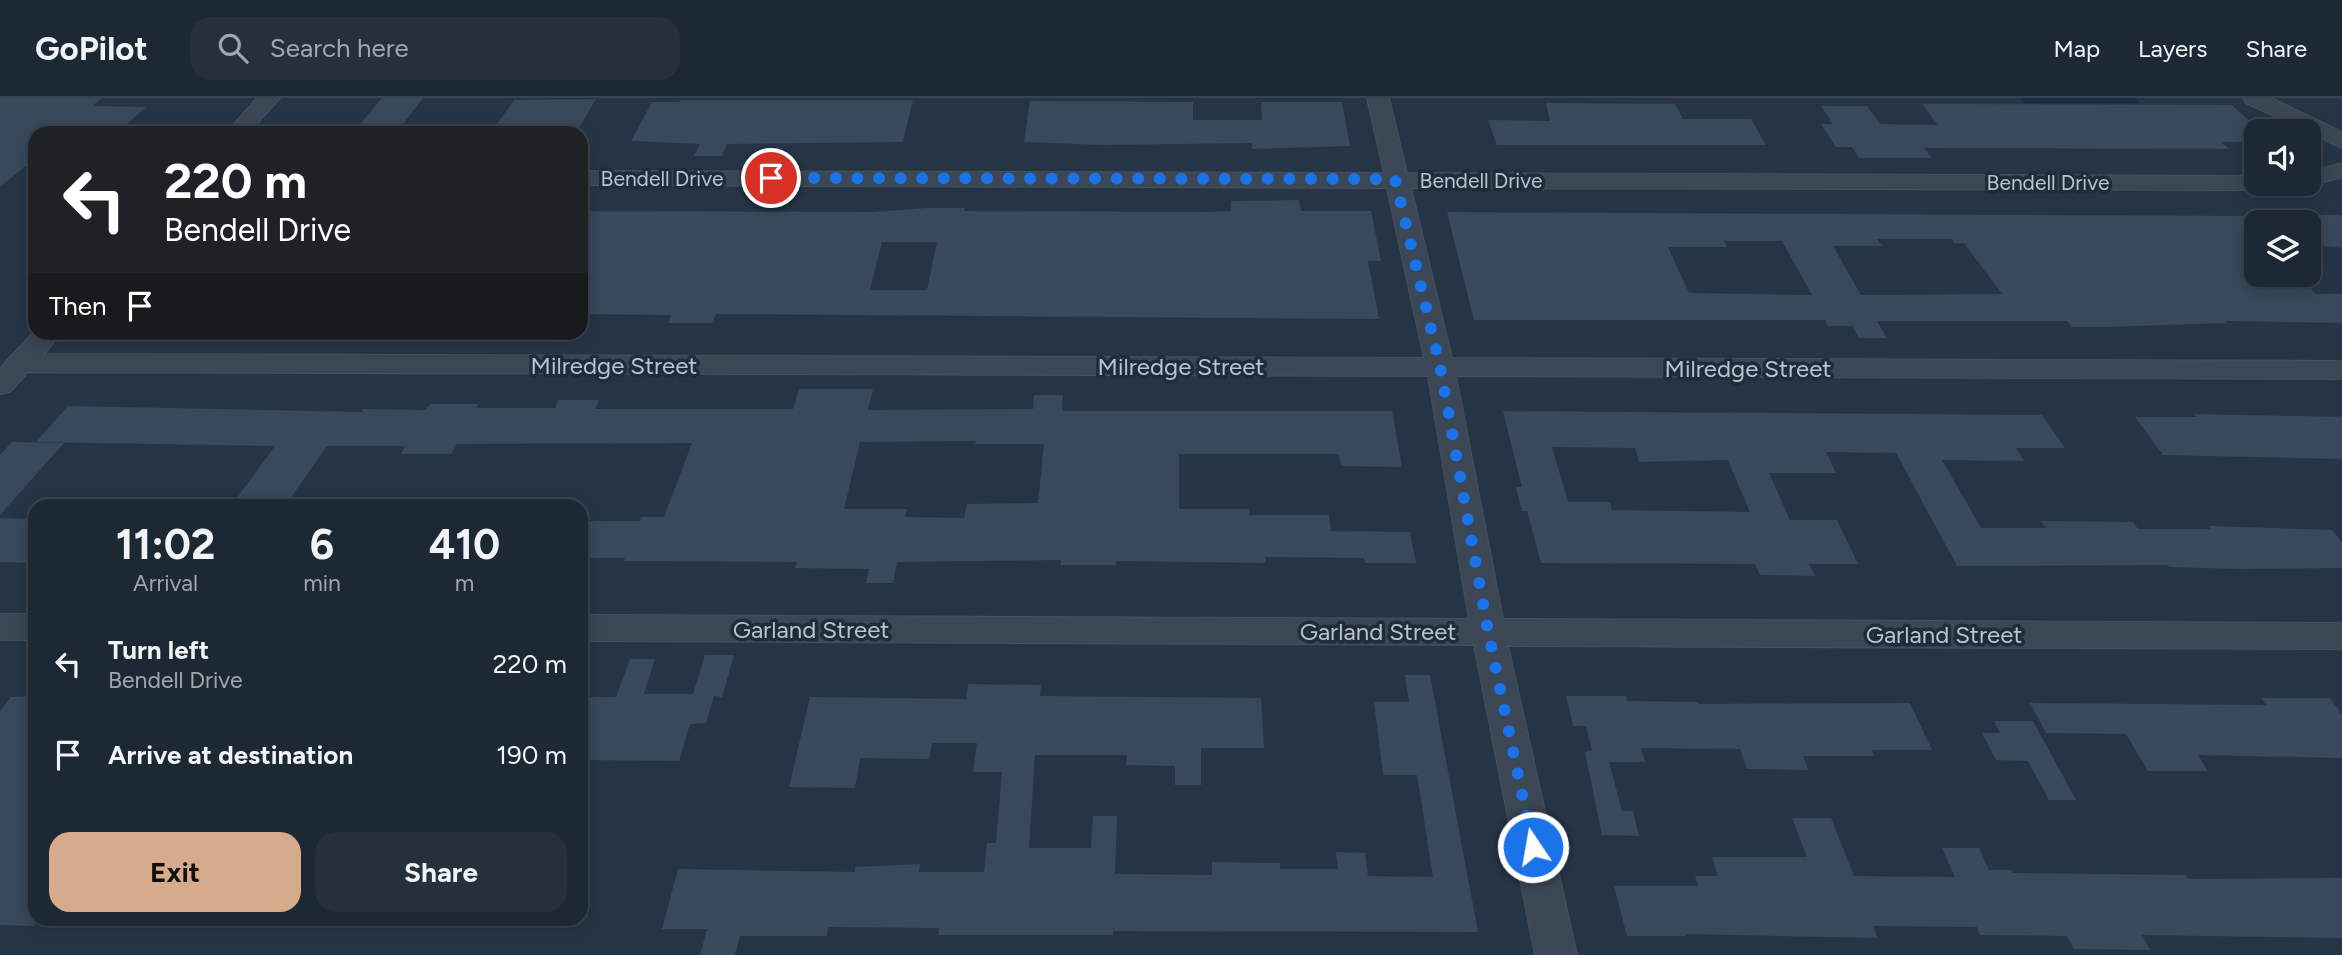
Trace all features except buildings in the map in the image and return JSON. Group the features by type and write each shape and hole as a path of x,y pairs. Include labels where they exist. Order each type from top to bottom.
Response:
{"street":[{"path":"243,126 269,98"},
{"path":"1378,98 1440,366 1488,631 1556,955"},
{"path":"2254,98 2342,141"},
{"path":"2321,176 2342,170"},
{"name":"Bendell Drive","path":"588,178 2244,183"},
{"path":"0,385 42,340"},
{"name":"Milredge Street","path":"20,363 2342,370"},
{"path":"0,627 28,627"},
{"name":"Garland Street","path":"588,628 2342,636"}],"water":[{"path":"2020,98 2135,98 2140,103 2024,103"}],"route":[{"path":"771,178 1395,179 1440,366 1488,631 1533,847"}]}
